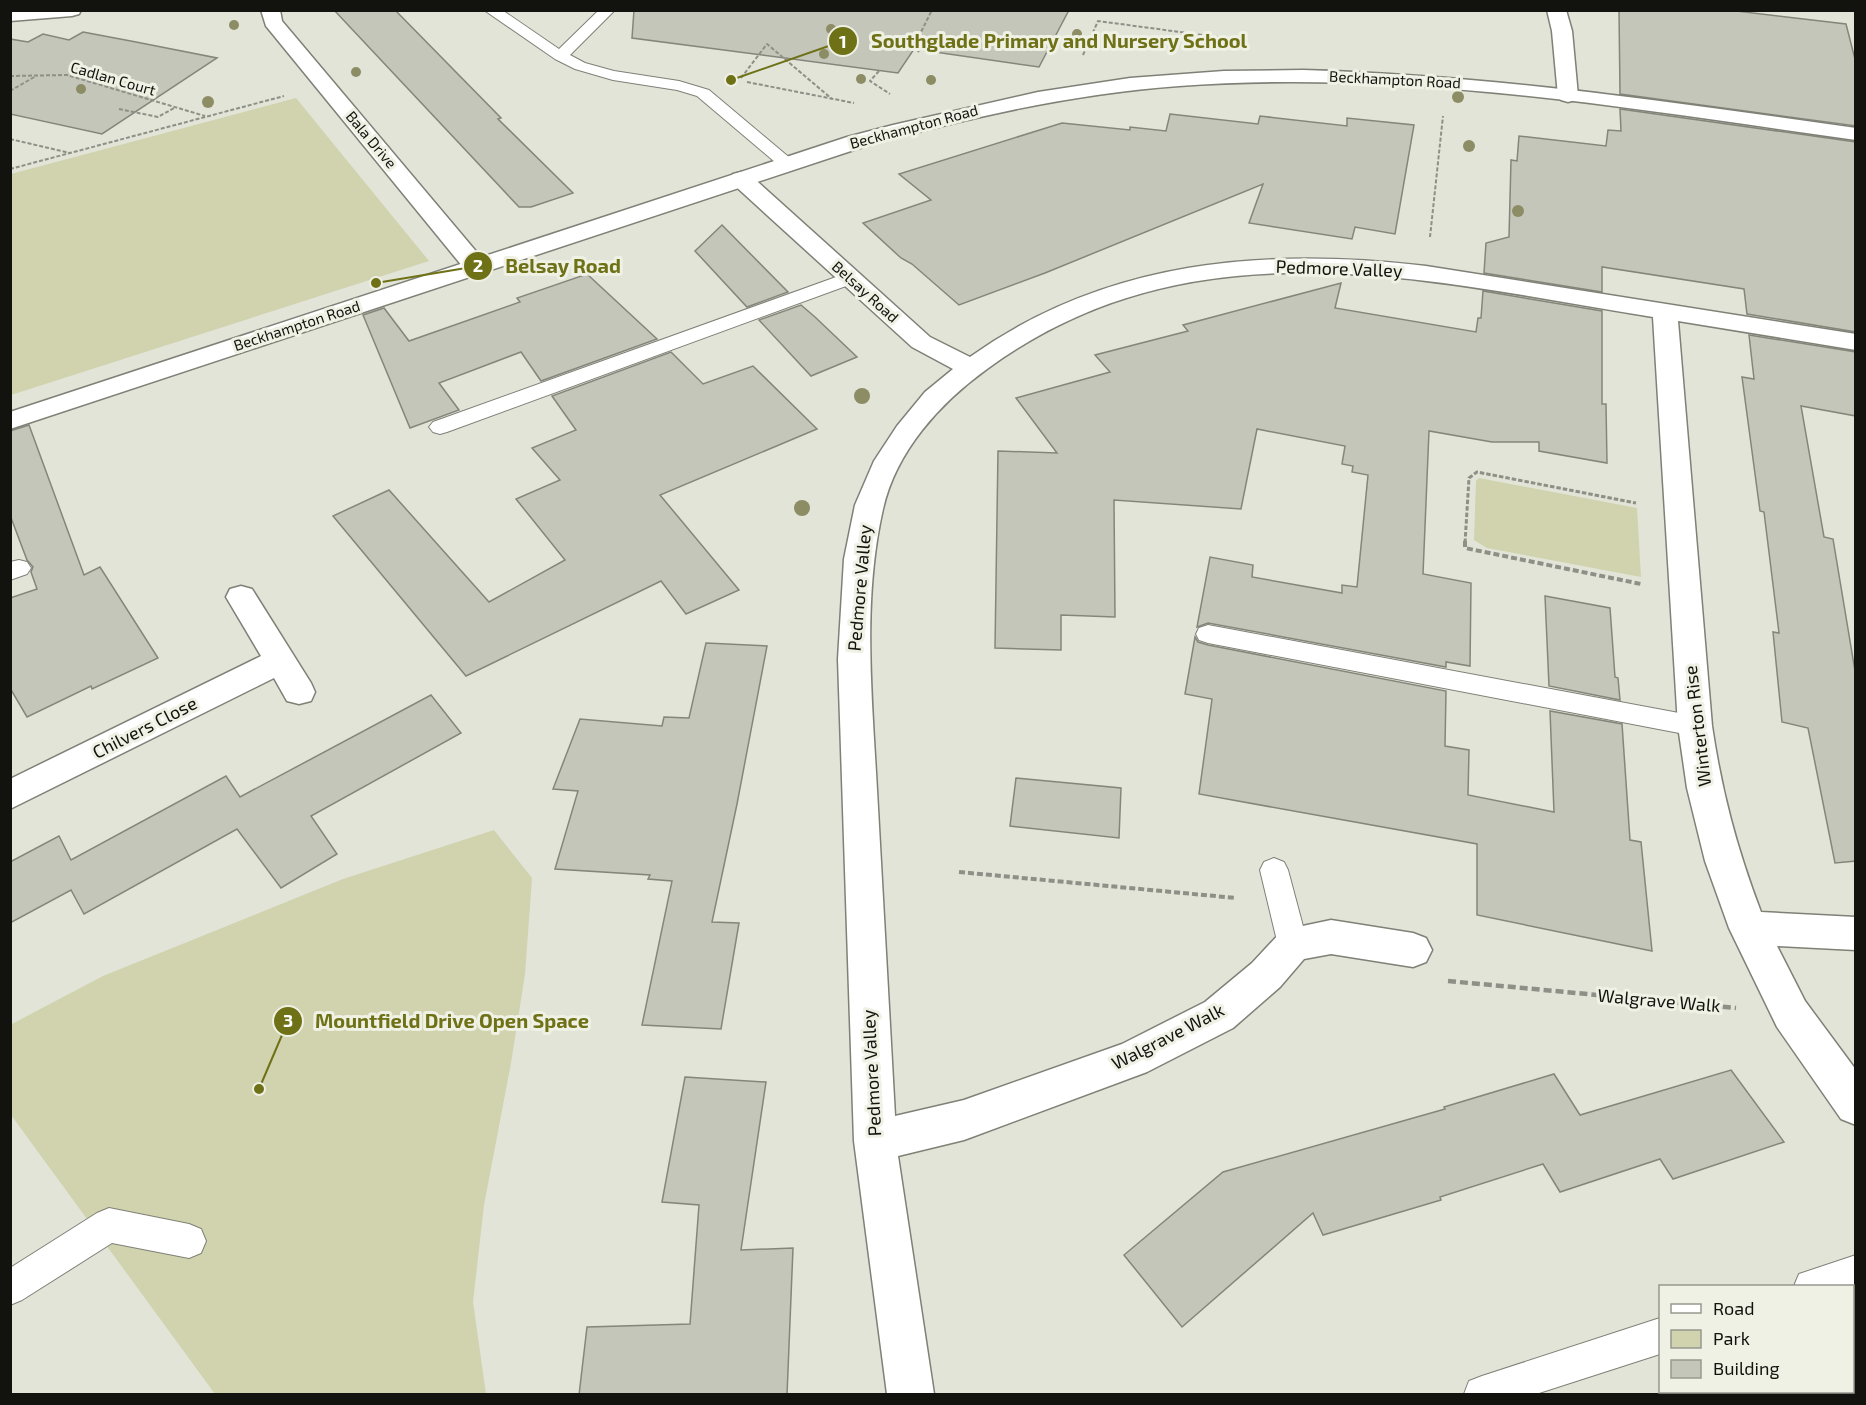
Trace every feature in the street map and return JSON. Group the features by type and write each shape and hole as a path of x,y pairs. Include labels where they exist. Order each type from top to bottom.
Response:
{"street":[{"path":"10,15 72,10"},
{"name":"Bala Drive","path":"270,10 273,22 477,267"},
{"path":"1556,10 1562,31 1568,96"},
{"name":"Beckhampton Road","path":"10,421 741,179 917,124 985,108 1081,90 1179,80 1273,76 1340,76 1446,82 1856,134"},
{"name":"Belsay Road","path":"741,179 921,342 971,368"},
{"name":"Pedmore Valley","path":"910,1395 875,1141 854,658 859,559 869,505 888,461 934,398 1003,345 1045,321 1100,297 1224,269 1296,264 1365,266 1426,273 1856,342"},
{"name":"Winterton Rise","path":"1665,311 1695,726 1704,788 1723,861 1748,928 1791,1014 1856,1105"},
{"path":"241,597 299,692"},
{"name":"Chilvers Close","path":"10,795 280,661"},
{"path":"1748,928 1856,934"},
{"path":"1293,945 1331,937 1413,950"},
{"name":"Walgrave Walk","path":"875,1141 964,1120 1133,1059 1220,1015 1266,975 1293,945"}],"lane":[{"path":"491,10 560,56 580,66 703,93 788,164"},
{"path":"560,56 608,10"},
{"path":"440,428 850,278"},
{"path":"1208,634 1695,726"},
{"path":"1274,870 1293,945"},
{"path":"10,1288 109,1225 189,1241"},
{"path":"1817,1285 1856,1272"},
{"path":"1482,1395 1659,1336"}],"path":[{"path":"919,52 914,45 932,10"},
{"path":"739,80 767,44 832,99"},
{"path":"879,71 870,81 876,87 895,97"},
{"path":"10,91 36,75"},
{"name":"Cadlan Court","path":"10,76 67,75 207,117"},
{"path":"1426,273 1446,82"},
{"path":"10,169 326,85"},
{"path":"118,109 158,117 174,107"},
{"path":"10,139 71,153"},
{"path":"1679,511 1477,472 1469,478 1465,548 1685,594"},
{"path":"959,872 1282,902"},
{"name":"Walgrave Walk","path":"1413,950 1439,980 1791,1014"}],"green space":[{"path":"296,98 429,261 11,395 11,174"},
{"path":"1479,478 1637,508 1641,577 1487,548 1474,540 1476,481"},
{"path":"494,830 532,878 525,974 484,1205 473,1302 486,1394 215,1394 11,1115 10,1025 103,976 343,879"}],"building":[{"path":"334,10 395,10 501,118 498,119 573,193 531,207 519,207"},
{"path":"634,10 1069,10 1039,67 914,49 898,73 632,38"},
{"path":"1619,10 1728,10 1846,24 1856,63 1856,126 1620,94"},
{"path":"83,32 217,58 102,134 10,114 10,39 28,42 43,34 69,40"},
{"path":"1620,109 1856,142 1856,332 1747,314 1744,289 1602,267 1602,292 1484,273 1486,243 1509,237 1511,160 1517,161 1519,136 1606,146 1608,130 1621,131"},
{"path":"1170,114 1258,124 1260,116 1347,126 1347,118 1414,125 1395,234 1355,227 1352,239 1249,223 1263,184 1045,273 959,305 912,264 901,258 863,223 931,200 899,174 1062,123 1166,131"},
{"path":"722,225 788,292 747,307 695,251"},
{"path":"587,274 657,339 541,381 521,352 439,383 459,410 410,428 363,315 384,308 409,341 520,302 517,298"},
{"path":"1341,283 1335,308 1476,332 1478,318 1481,318 1483,291 1602,311 1602,404 1606,404 1607,463 1539,451 1539,442 1492,442 1429,431 1423,574 1471,583 1470,666 1446,662 1446,667 1208,623 1197,627 1210,557 1253,565 1252,577 1342,593 1342,585 1357,587 1368,475 1352,472 1353,466 1342,464 1345,446 1257,429 1241,509 1114,500 1115,617 1061,615 1061,650 995,648 998,451 1057,453 1016,398 1110,372 1095,355 1188,331 1183,325"},
{"path":"801,305 857,357 811,376 759,320"},
{"path":"1749,335 1856,352 1856,416 1801,406 1824,537 1833,539 1856,677 1856,861 1835,863 1808,728 1782,722 1773,632 1779,633 1764,512 1760,511 1742,377 1754,379"},
{"path":"671,352 703,384 753,366 817,429 660,495 739,590 686,614 661,581 466,676 333,516 389,490 489,602 565,560 516,499 560,480 532,448 576,430 552,396"},
{"path":"29,425 84,575 100,567 158,658 92,689 91,686 27,717 10,688 10,598 37,589 31,572 33,567 27,560 10,515 10,431"},
{"path":"1545,596 1610,608 1615,677 1618,678 1620,700 1549,686"},
{"path":"1195,637 1198,642 1208,645 1446,691 1445,746 1469,750 1468,795 1554,812 1550,711 1622,724 1630,840 1641,842 1652,951 1477,915 1477,844 1199,794 1212,699 1185,694"},
{"path":"706,643 767,646 712,922 739,923 721,1029 642,1025 672,881 648,879 650,875 555,869 578,791 553,789 580,719 662,726 664,717 689,718"},
{"path":"431,695 461,733 311,816 337,854 281,888 237,829 84,914 71,890 10,923 10,862 59,836 71,860 226,776 240,797"},
{"path":"1016,778 1121,788 1119,838 1010,826"},
{"path":"1731,1070 1784,1142 1673,1179 1660,1159 1560,1192 1543,1164 1440,1197 1441,1200 1323,1235 1313,1213 1182,1327 1124,1255 1223,1172 1445,1109 1444,1107 1554,1074 1580,1115"},
{"path":"685,1077 766,1082 741,1250 793,1248 787,1395 579,1395 587,1327 690,1324 699,1205 662,1202"}],"place":[{"name":"Southglade Primary and Nursery School","path":"731,80"},
{"name":"Belsay Road","path":"376,283"},
{"name":"Mountfield Drive Open Space","path":"259,1089"}]}
